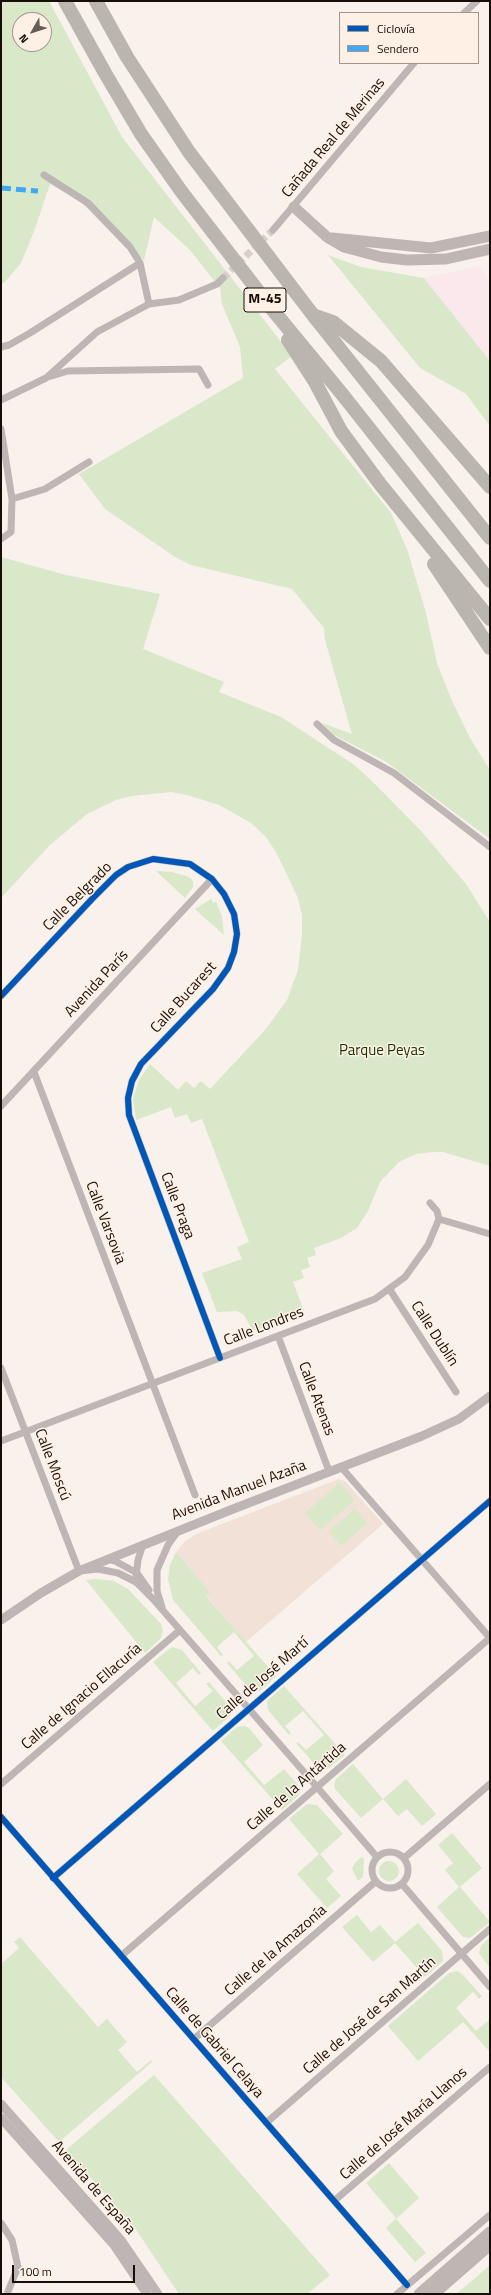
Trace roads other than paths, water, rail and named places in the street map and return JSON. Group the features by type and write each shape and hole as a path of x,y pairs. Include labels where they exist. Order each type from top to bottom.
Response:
{"highway":[{"name":"M-45","path":"65,1 141,134 181,191 272,309 342,394 490,581"},
{"name":"M-45","path":"96,1 126,57 189,152 313,314 490,538"},
{"path":"272,309 292,347 315,382 341,431 380,484 490,648"},
{"path":"313,314 333,322 381,361 490,488"},
{"path":"430,418 490,495"},
{"path":"380,484 490,620"}],"main road":[{"path":"294,206 327,237 344,247 385,258 407,260 446,259 490,249"},
{"path":"327,237 431,248 490,236"},
{"path":"419,2294 490,2232"},
{"path":"434,2294 490,2245"}],"street":[{"path":"465,12 477,1"},
{"name":"Cañada Real de Merinas","path":"273,230 413,64"},
{"path":"44,175 88,203 130,247 140,263 149,304"},
{"path":"1,347 9,346 140,263"},
{"path":"46,378 97,332 149,304 179,300 216,284 223,278"},
{"path":"1,400 46,378 68,371 199,369 208,385"},
{"path":"1,429 12,499 11,532 1,538"},
{"path":"12,499 45,489 89,462"},
{"path":"318,724 334,740 394,773 490,846"},
{"name":"Calle Belgrado","path":"1,996 92,899 116,875 128,867 153,859 167,860 190,864 212,879"},
{"name":"Calle Bucarest","path":"141,1064 213,989 232,960 237,934 234,914 224,894 212,879"},
{"name":"Avenida París","path":"1,1106 212,879"},
{"name":"Calle Praga","path":"141,1064 132,1081 128,1098 129,1115 220,1358"},
{"name":"Calle Varsovia","path":"34,1072 195,1495"},
{"path":"430,1204 437,1211 438,1219 490,1234"},
{"name":"Calle Londres","path":"1,1441 375,1299 390,1290 417,1264 428,1245 438,1219"},
{"name":"Calle Dublín","path":"390,1290 456,1392"},
{"name":"Calle Atenas","path":"278,1336 329,1471"},
{"name":"Calle Moscú","path":"1,1368 79,1571"},
{"name":"Avenida Manuel Azaña","path":"1,1620 36,1596 79,1571 143,1544 422,1436 459,1419 490,1396"},
{"path":"341,1467 490,1638"},
{"name":"Calle de José Martí","path":"53,1878 490,1501"},
{"path":"163,1610 157,1591 157,1570 168,1545 179,1530"},
{"path":"136,1582 136,1573 143,1544"},
{"path":"106,1559 115,1561 136,1573 153,1599"},
{"path":"79,1571 98,1569 118,1573 136,1582 163,1610 376,1857"},
{"name":"Calle de Ignacio Ellacuría","path":"1,1784 180,1630"},
{"name":"Calle de la Antártida","path":"121,1956 490,1638"},
{"path":"404,1858 490,1784"},
{"name":"Calle de Gabriel Celaya","path":"1,1817 407,2285"},
{"path":"390,1852 404,1858 408,1866 408,1874 402,1884 388,1889 375,1882 371,1869 376,1857 390,1852"},
{"name":"Calle de la Amazonía","path":"194,2039 375,1882"},
{"path":"402,1884 490,1987"},
{"name":"Calle de José de San Martín","path":"266,2123 490,1929"},
{"name":"Calle de José María Llanos","path":"334,2201 490,2067"},
{"name":"Avenida de España","path":"1,2104 121,2240 158,2294"},
{"name":"Avenida de España","path":"1,2118 114,2245 147,2294"},
{"path":"397,2294 490,2215"},
{"path":"1,2223 12,2240 18,2267 7,2294"}],"tunnel":[{"path":"223,278 273,230"}],"park label":[{"name":"Parque Peyas","path":"382,1051"}]}
